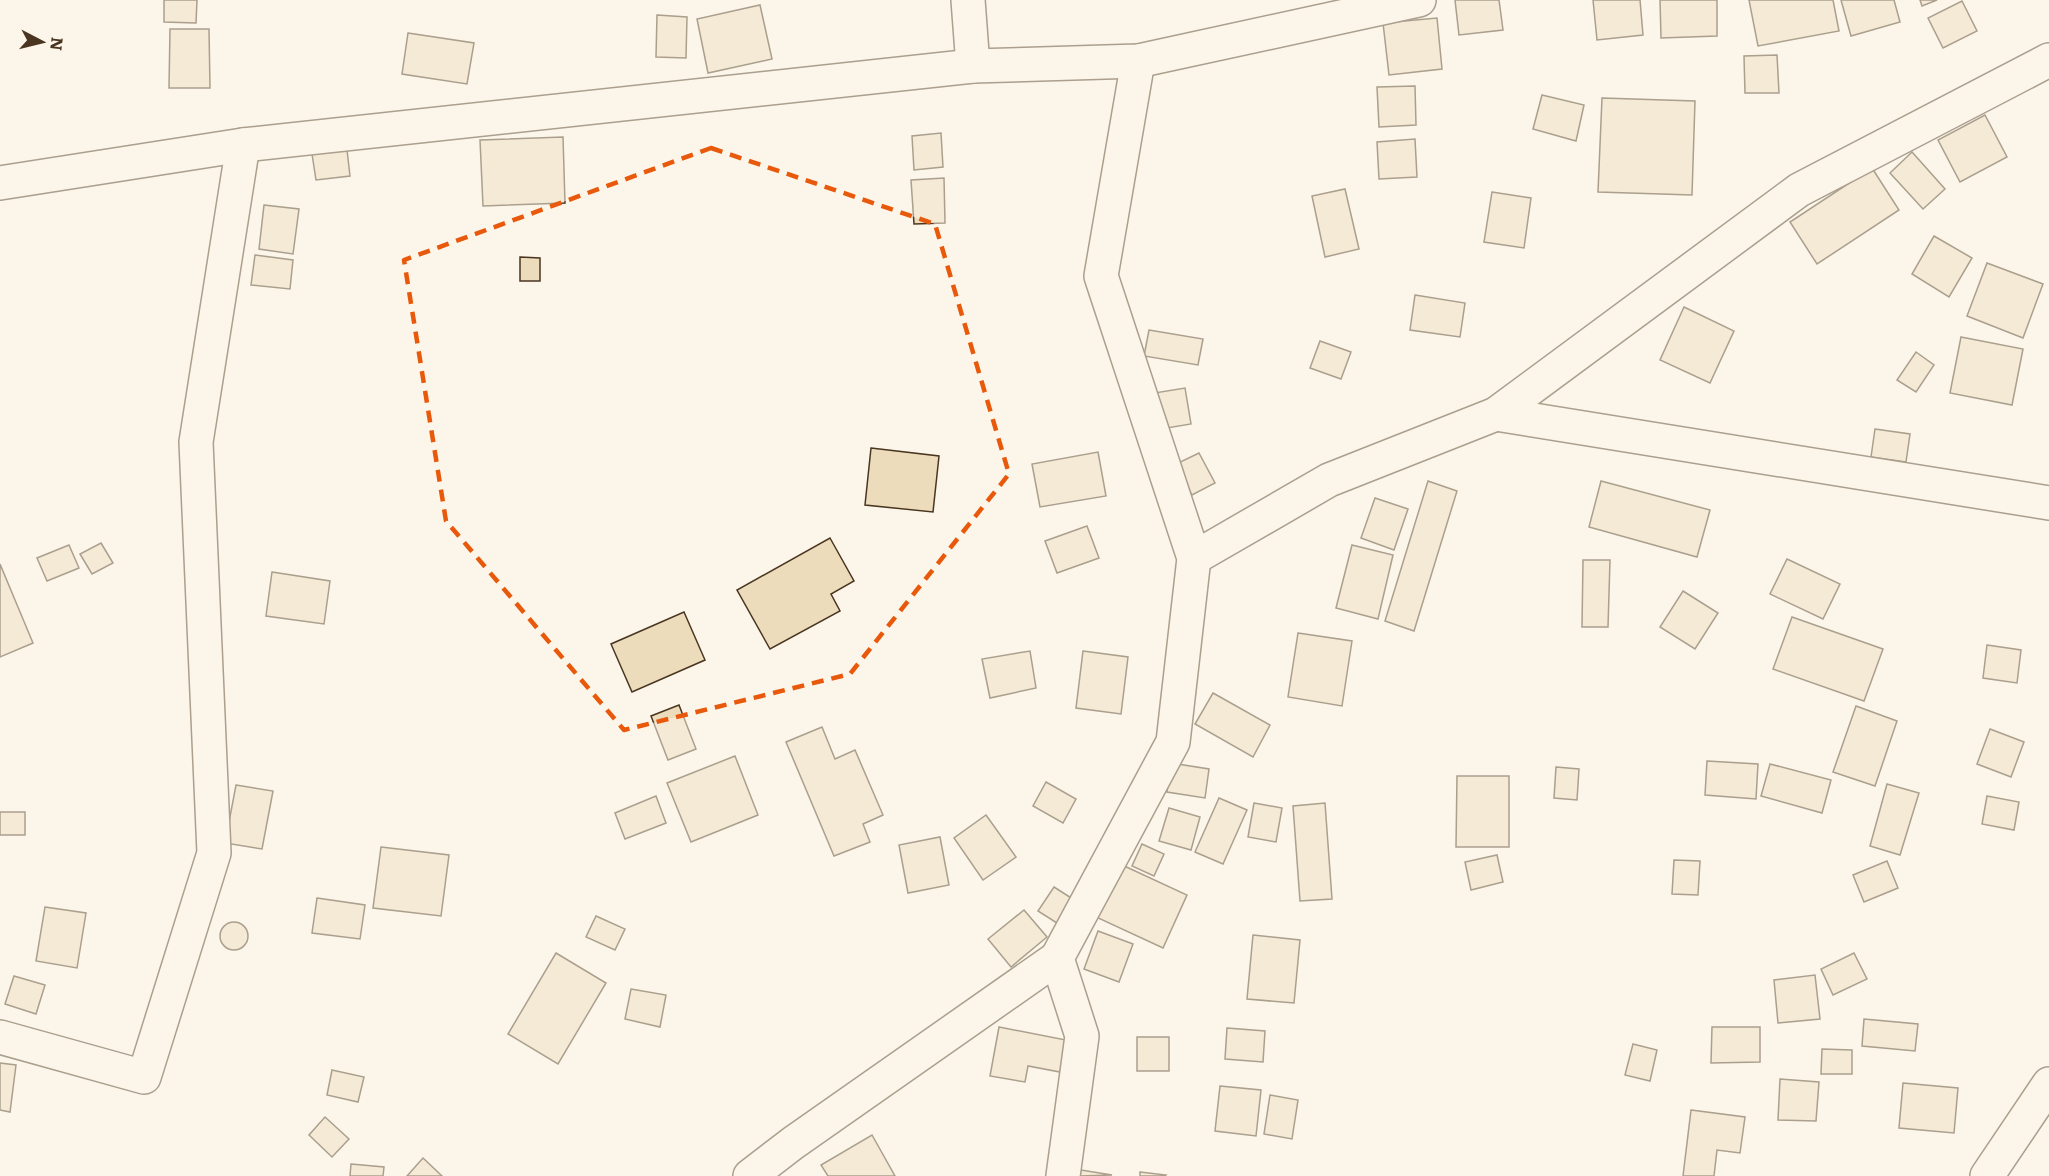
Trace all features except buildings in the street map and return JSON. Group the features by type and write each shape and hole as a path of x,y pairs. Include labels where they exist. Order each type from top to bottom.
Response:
{"street":[{"path":"968,0 973,66"},
{"path":"0,183 243,145 973,66 1138,61 1419,0"},
{"path":"1194,558 1329,480 1496,414 1799,190 2049,60"},
{"path":"750,1176 793,1143 1057,958 1173,741 1194,558 1101,276 1138,61"},
{"path":"0,1037 144,1077 214,853 196,442 243,145"},
{"path":"1496,414 2049,502"},
{"path":"1057,958 1082,1036 1064,1176"},
{"path":"1987,1176 2049,1084"}],"highlighted area":[{"path":"711,148 935,224 1009,474 850,674 624,730 446,521 404,260"}]}
